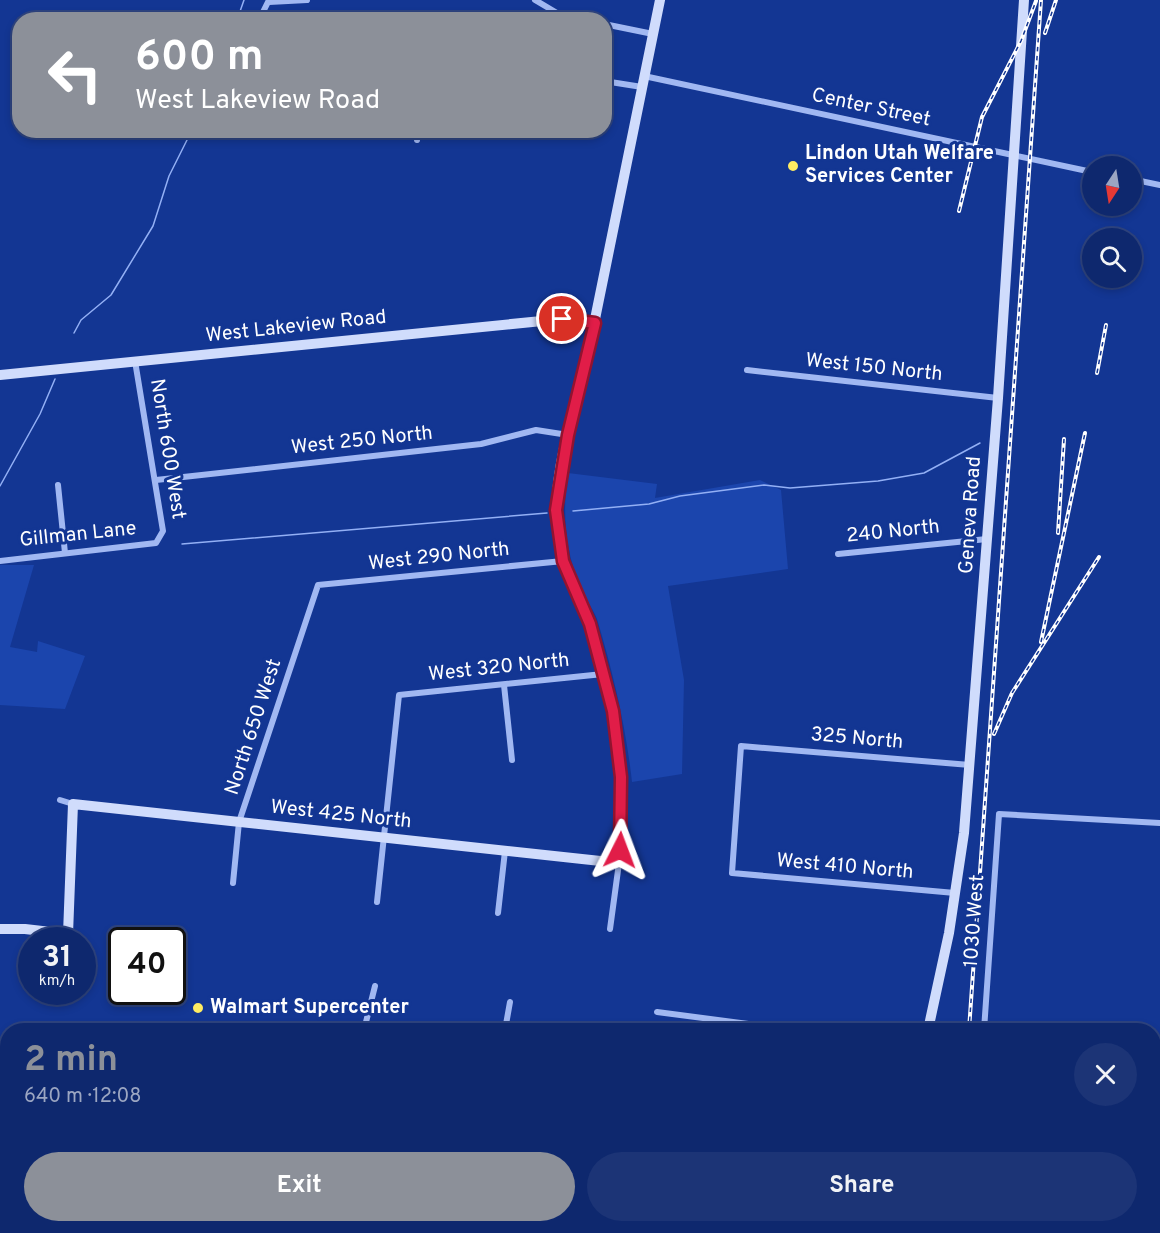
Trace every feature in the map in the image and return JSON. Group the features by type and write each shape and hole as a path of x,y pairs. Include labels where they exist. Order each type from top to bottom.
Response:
{"street":[{"path":"269,1 307,0"},
{"path":"535,0 555,12"},
{"path":"610,929 619,862 621,821 620,769 613,711 590,624 563,561 556,510 568,435 595,323 660,0"},
{"name":"Geneva Road","path":"929,1023 955,893 970,765 998,398 1024,0"},
{"path":"612,26 652,34"},
{"name":"Center Street","path":"612,81 643,81 1082,170"},
{"path":"1142,181 1160,185"},
{"name":"West Lakeview Road","path":"0,375 562,319 595,323"},
{"name":"North 600 West","path":"135,361 164,531 159,541"},
{"name":"West 150 North","path":"747,370 998,398"},
{"name":"West 250 North","path":"156,480 481,444 536,430 568,435"},
{"path":"58,485 65,553"},
{"name":"240 North","path":"838,554 987,539"},
{"name":"Gillman Lane","path":"0,561 159,541"},
{"name":"West 290 North","path":"318,585 563,561"},
{"name":"North 650 West","path":"233,883 239,822 318,585"},
{"name":"West 320 North","path":"384,838 399,695 603,674"},
{"path":"504,685 512,760"},
{"name":"325 North","path":"732,873 741,746 970,765"},
{"name":"West 425 North","path":"60,800 73,804 619,862"},
{"path":"0,930 25,929 68,934 73,804"},
{"name":"1030 West","path":"984,1023 999,814 1160,823"},
{"path":"377,902 384,838"},
{"path":"498,912 505,851"},
{"name":"West 410 North","path":"732,873 955,893"},
{"path":"366,1023 375,987"},
{"path":"507,1023 510,1002"},
{"path":"657,1012 741,1023"}],"shaded area":[{"path":"568,473 657,484 655,498 760,480 781,490 788,569 668,586 684,680 682,774 632,782 623,720 608,659 597,619 582,590 568,545 565,502"},
{"path":"0,565 34,565 10,647 37,652 38,641 85,656 65,709 0,705"}],"waterway":[{"path":"240,12 244,0"},
{"path":"74,333 81,320 111,295 153,226 169,176 188,138"},
{"path":"0,486 40,414 55,379"},
{"path":"573,511 649,504 680,496 764,485 790,488 878,481 924,473 980,443"},
{"path":"182,544 547,513"}],"railway":[{"path":"969,1023 1041,0"},
{"path":"1045,33 1056,0"},
{"path":"959,211 982,117 1021,41 1036,1"},
{"path":"1097,373 1106,325"},
{"path":"1041,642 1085,433"},
{"path":"1058,533 1064,439"},
{"path":"994,734 1012,693 1099,557"}],"place":[{"name":"Lindon Utah Welfare Services Center","path":"793,166"},
{"name":"Walmart Supercenter","path":"198,1008"}],"route":[{"path":"562,319 577,319 595,323 568,435 556,510 563,561 590,624 613,711 621,777 620,850"}]}
